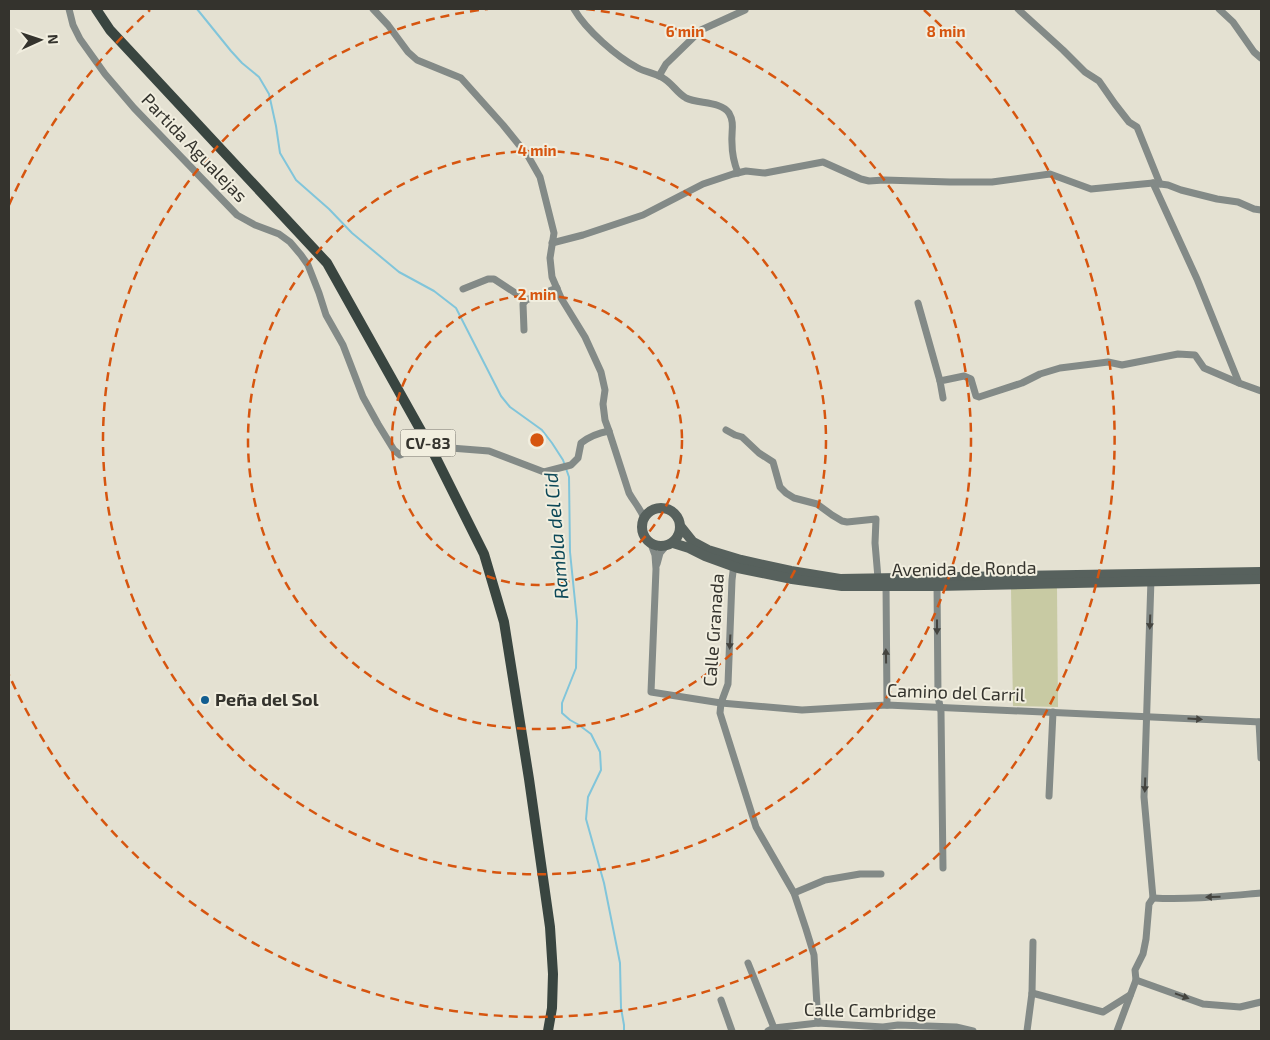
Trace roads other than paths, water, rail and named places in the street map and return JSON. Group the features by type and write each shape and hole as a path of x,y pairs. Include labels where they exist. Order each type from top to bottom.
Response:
{"main road":[{"name":"CV-83","path":"96,9 110,30 327,263 434,454 484,554 506,632 549,918 553,974 552,1008 548,1031"},
{"name":"CV-83","path":"541,1031 553,974"}],"street":[{"name":"Partida Agualejas","path":"69,9 73,25 80,39 105,74 134,108 237,215 279,234 297,249 308,265 326,315 342,344 364,397 394,450 400,455 419,447 489,450 544,472 558,470 571,465 578,458 581,443 588,437 609,431"},
{"path":"373,9 388,25 408,52 417,60 461,78 528,156 540,177 554,233 550,258 552,277 561,298 585,337 601,372 605,390 603,404 605,420 629,493 634,502 645,512"},
{"path":"574,9 592,33 639,69 662,77 688,99 720,106 727,110 733,124 732,143 734,162 738,173"},
{"path":"1018,9 1085,72 1099,81 1114,104 1137,127 1157,183 1239,383"},
{"path":"1219,9 1233,22 1254,52 1261,58"},
{"path":"659,76 666,64 701,30 745,10"},
{"path":"552,243 643,215 703,184 738,173 746,171 765,173 823,162 869,181 992,182 1050,174 1091,189 1157,183 1216,199 1238,202 1261,210"},
{"path":"463,289 488,279 494,279 526,300"},
{"path":"524,330 523,304 526,300 557,288"},
{"path":"918,303 944,398"},
{"path":"940,381 964,376 968,377 971,379 976,396 979,397 1060,368 1108,362 1122,365 1178,354 1195,355 1204,368 1261,391"},
{"path":"726,430 742,437 759,454 773,462 780,487 794,498 817,504 832,516 847,522 876,519 875,543 883,581 887,705"},
{"path":"645,512 666,508 674,512 679,518 681,527 679,536 660,553 656,569"},
{"path":"645,512 642,523 647,540 658,547 669,545"},
{"name":"Avenida de Ronda","path":"681,527 693,542 735,562"},
{"path":"652,544 656,569"},
{"name":"Avenida de Ronda","path":"669,545 688,548 705,556 735,562 792,579 833,585 883,581 937,582 1151,578 1261,579"},
{"name":"Calle Granada","path":"721,703 728,684 732,580 735,562"},
{"name":"Camino del Carril","path":"656,569 651,692 721,703 802,710 887,705 1260,722"},
{"name":"Avenida de Ronda","path":"1151,578 1261,572"},
{"path":"1117,1031 1136,980 1135,970 1143,954 1150,904 1153,898 1144,797 1151,578"},
{"path":"937,582 943,868"},
{"path":"721,703 720,713 756,827 794,893 814,955 818,1023"},
{"path":"1049,796 1052,712"},
{"path":"1260,722 1261,758"},
{"path":"794,893 826,880 860,874 881,874"},
{"path":"1153,898 1166,899 1261,893"},
{"path":"1026,1031 1032,993 1033,942"},
{"path":"748,963 771,1030"},
{"path":"1136,980 1203,1004 1240,1007 1261,1002"},
{"path":"1032,993 1103,1012 1130,995"},
{"path":"721,1000 732,1031"},
{"name":"Calle Cambridge","path":"771,1030 818,1023 884,1029 898,1026 956,1027 973,1031"}],"waterway":[{"name":"Rambla del Cid","path":"197,9 231,51 259,77 269,94 280,153 296,180 329,209 352,233 399,272 434,291 456,308 501,396 510,407 542,430 563,460 569,477 570,552 577,621 576,668 562,703 562,713 591,734 600,752 601,770 588,797 586,819 604,883 620,963 621,1008 624,1031"}],"place":[{"name":"Peña del Sol","path":"205,700"}]}
